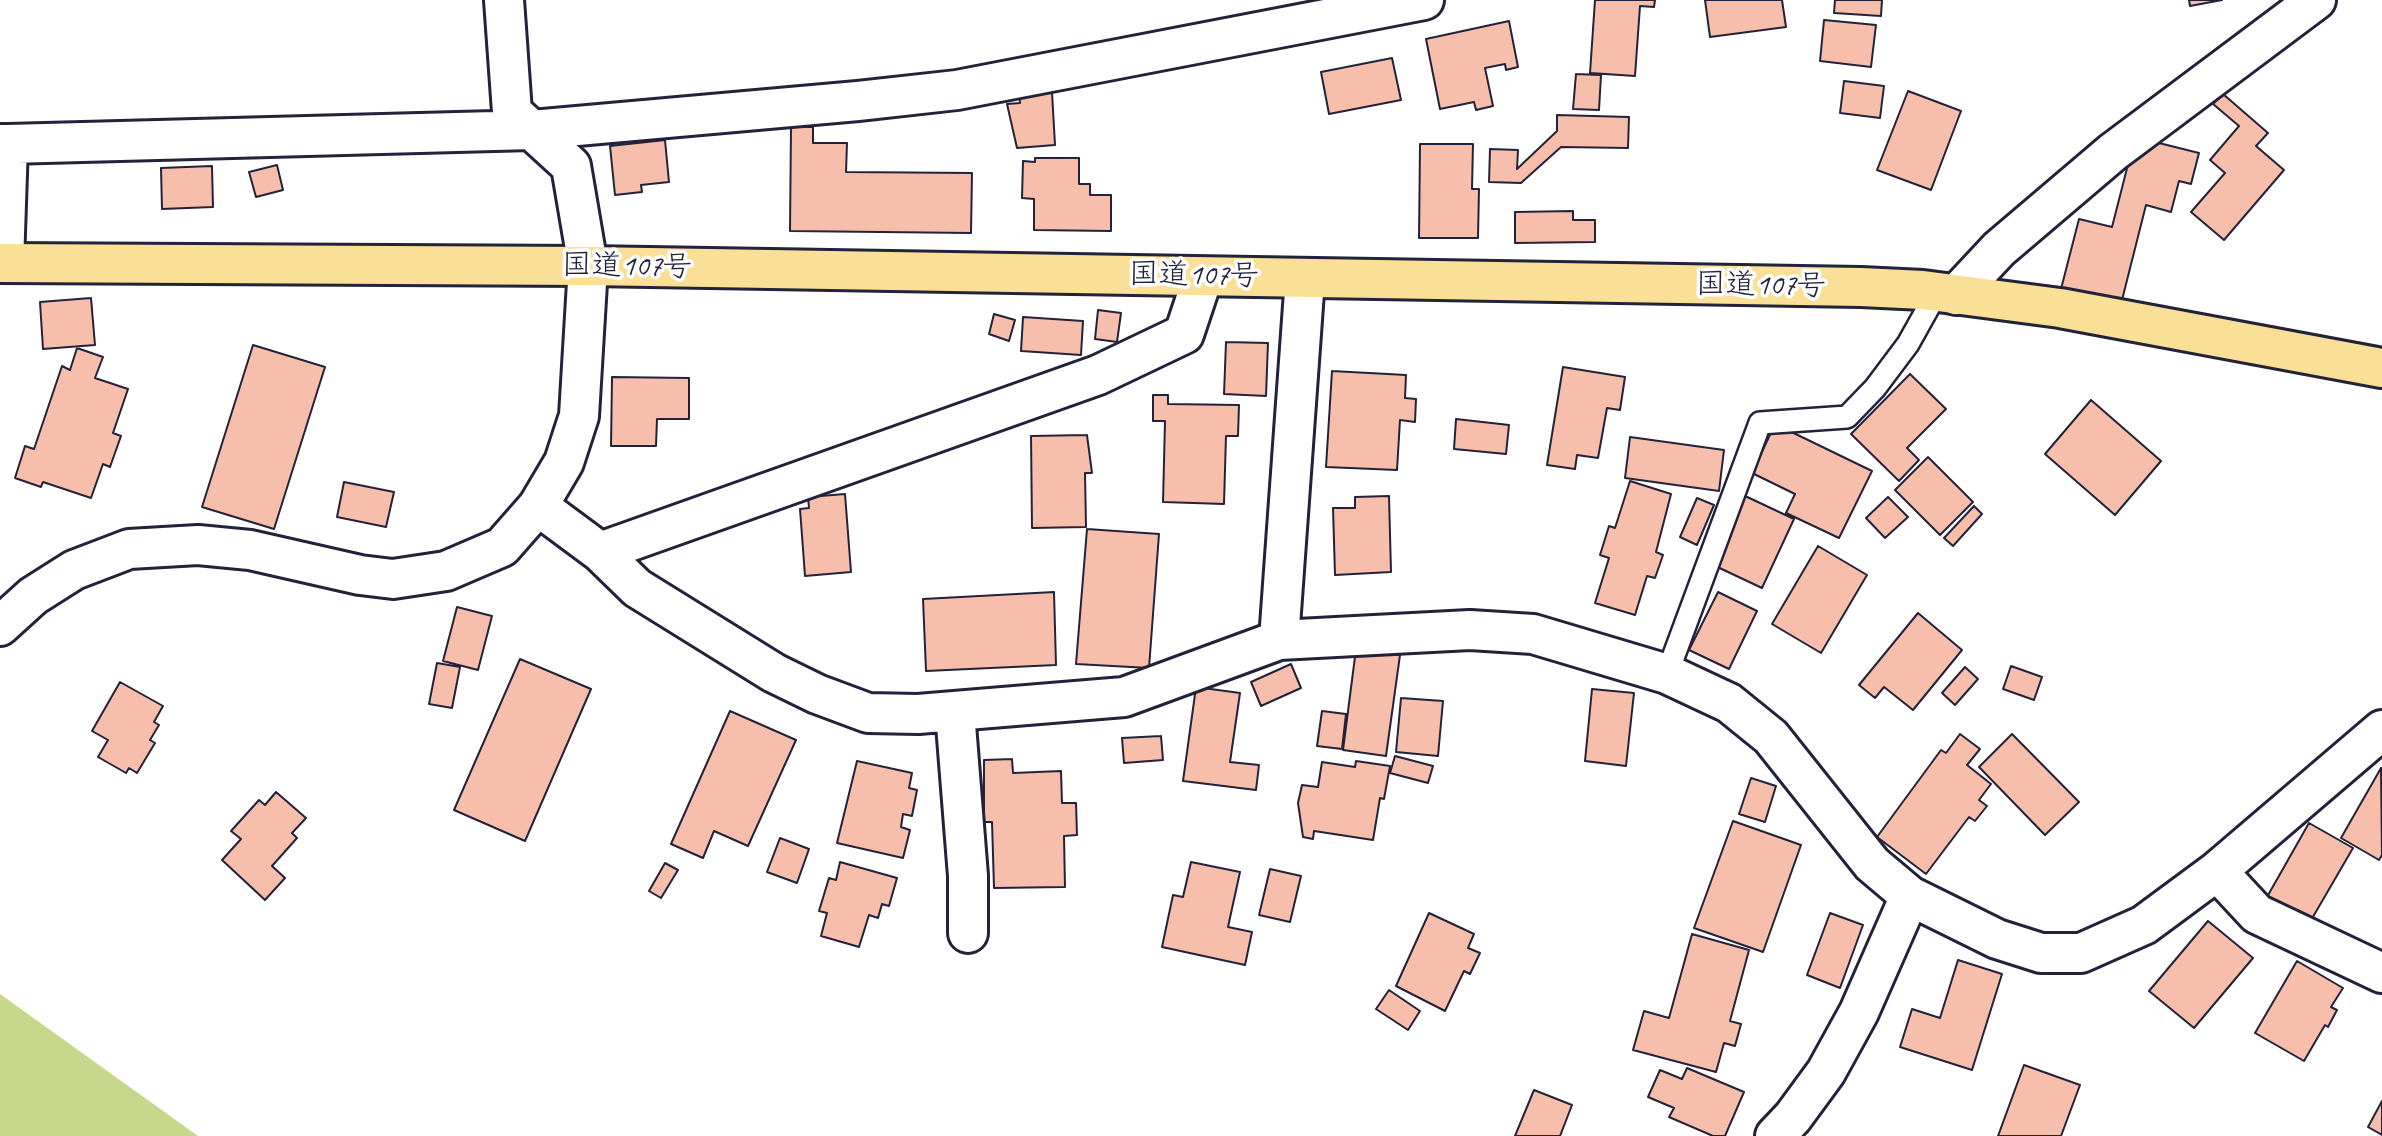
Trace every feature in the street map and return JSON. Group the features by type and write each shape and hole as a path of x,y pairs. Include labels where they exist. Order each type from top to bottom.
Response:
{"highway":[{"name":"国道107号","path":"2,263 588,266 1861,287 1947,293 2060,308 2382,368"}],"street":[{"path":"0,626 33,596 74,570 129,549 198,545 250,550 360,575 393,579 446,571 502,547 538,506 564,462 579,416 588,266 571,166 522,121 504,0"},
{"path":"2,263 4,144 522,121 957,89 1424,0"},
{"path":"1947,293 2113,152 2316,0"},
{"path":"600,552 1098,375 1184,334 1203,277"},
{"path":"1279,640 1305,278"},
{"path":"538,506 600,552 637,589 774,673 817,694 867,713 955,712 1124,697 1279,640 1470,630 1533,634 1667,674 1729,703 1771,737 1872,864 1910,896 1997,939 2041,953 2081,953 2144,925 2217,871 2380,734"},
{"path":"955,712 968,876 968,933"},
{"path":"2217,871 2257,914 2382,973"},
{"path":"1775,1136 1793,1118 1826,1072 1859,1012 1910,896"}],"lane":[{"path":"1667,674 1760,423 1847,417 1875,388 1947,293"}],"green space":[{"path":"0,994 198,1136 0,1136"}],"building":[{"path":"1595,0 1655,0 1654,7 1640,6 1635,76 1590,73"},
{"path":"1705,0 1782,0 1786,27 1710,37"},
{"path":"1835,0 1882,0 1881,16 1834,13"},
{"path":"2189,0 2222,0 2190,6"},
{"path":"1824,20 1876,25 1871,67 1820,61"},
{"path":"1509,21 1518,67 1506,70 1505,64 1485,68 1493,106 1476,110 1474,102 1440,109 1426,39"},
{"path":"1392,58 1401,100 1329,114 1321,72"},
{"path":"1576,74 1601,75 1599,110 1573,109"},
{"path":"1844,81 1884,86 1880,118 1840,113"},
{"path":"1908,91 1961,111 1931,190 1877,170"},
{"path":"1052,92 1055,145 1017,148 1007,104 1020,103 1019,94"},
{"path":"2223,94 2268,133 2256,146 2284,170 2224,240 2191,212 2225,173 2210,160 2239,126 2213,104"},
{"path":"1557,115 1629,117 1628,148 1561,147 1521,183 1489,182 1490,149 1518,150 1517,169 1557,131"},
{"path":"791,127 813,127 813,143 847,143 846,172 972,173 971,233 790,231"},
{"path":"2135,137 2199,153 2191,184 2179,181 2171,212 2146,205 2121,304 2061,289 2079,219 2112,227"},
{"path":"665,140 669,182 641,185 642,192 615,195 610,146"},
{"path":"1420,144 1473,144 1472,189 1479,189 1478,238 1419,238"},
{"path":"1035,158 1079,158 1079,184 1090,184 1090,195 1111,195 1111,231 1034,230 1034,199 1022,198 1023,161 1035,162"},
{"path":"277,165 283,190 256,197 249,172"},
{"path":"212,166 213,207 162,209 161,168"},
{"path":"1573,211 1573,220 1595,220 1595,242 1515,243 1515,212"},
{"path":"91,298 95,345 43,349 40,302"},
{"path":"1098,310 1121,313 1117,342 1095,339"},
{"path":"994,314 1015,320 1009,341 989,334"},
{"path":"1023,317 1083,321 1081,355 1021,351"},
{"path":"1226,342 1268,343 1266,396 1224,394"},
{"path":"253,345 325,367 274,529 202,507"},
{"path":"77,348 103,357 95,378 128,389 113,433 121,436 110,467 103,464 91,498 43,482 41,487 15,478 25,446 34,449 62,366 70,370"},
{"path":"1563,367 1625,377 1620,410 1607,408 1598,458 1577,455 1575,469 1547,465"},
{"path":"1332,371 1406,375 1405,398 1416,399 1415,422 1400,420 1397,470 1326,467"},
{"path":"1910,374 1946,409 1907,448 1919,460 1899,481 1851,434"},
{"path":"612,377 689,378 689,419 657,419 656,446 611,446"},
{"path":"1153,395 1168,395 1168,404 1239,405 1238,436 1226,436 1224,504 1163,502 1165,421 1153,421"},
{"path":"2091,400 2161,461 2115,515 2045,454"},
{"path":"1456,419 1509,425 1506,454 1454,449"},
{"path":"1775,424 1872,471 1839,538 1786,513 1795,494 1752,473"},
{"path":"1087,435 1092,473 1085,473 1086,527 1032,528 1031,436"},
{"path":"1630,437 1724,450 1719,491 1625,478"},
{"path":"1928,457 1973,502 1940,535 1895,490"},
{"path":"1630,481 1671,494 1656,552 1663,555 1655,578 1647,576 1635,615 1595,603 1609,558 1600,555 1609,526 1615,528"},
{"path":"344,482 394,492 386,527 337,517"},
{"path":"845,494 851,572 805,576 800,509 809,508 808,497"},
{"path":"1743,495 1794,519 1762,588 1711,564"},
{"path":"1389,496 1391,572 1335,575 1333,508 1355,508 1355,497"},
{"path":"1888,497 1908,517 1885,538 1866,518"},
{"path":"1697,498 1714,505 1697,545 1680,537"},
{"path":"1974,506 1982,514 1953,546 1944,538"},
{"path":"1087,529 1159,534 1149,668 1076,664"},
{"path":"1818,546 1867,575 1821,653 1772,624"},
{"path":"1054,592 1056,665 926,671 923,599"},
{"path":"1718,592 1757,611 1729,669 1689,650"},
{"path":"457,607 492,616 478,670 443,661"},
{"path":"1918,613 1962,650 1913,710 1884,687 1875,698 1859,685"},
{"path":"1356,649 1400,655 1386,756 1343,750"},
{"path":"520,659 591,689 525,841 454,810"},
{"path":"437,663 460,667 452,708 429,704"},
{"path":"1291,664 1301,688 1261,706 1251,682"},
{"path":"2011,666 2042,677 2034,700 2003,689"},
{"path":"1965,667 1978,679 1955,705 1942,693"},
{"path":"120,682 163,706 154,722 159,725 150,740 155,743 137,773 129,768 126,773 98,757 108,740 92,731"},
{"path":"1196,687 1240,693 1230,762 1259,765 1256,790 1183,781"},
{"path":"1592,689 1634,693 1626,766 1585,761"},
{"path":"1401,698 1443,701 1438,756 1396,752"},
{"path":"730,711 796,740 748,846 714,831 703,858 671,844"},
{"path":"1322,711 1346,714 1342,749 1317,746"},
{"path":"1960,734 1980,749 1967,765 1991,784 1979,800 1987,806 1975,821 1969,817 1926,874 1877,837 1941,750 1946,753"},
{"path":"2012,734 2079,802 2045,835 1979,767"},
{"path":"1161,736 1163,760 1124,763 1122,738"},
{"path":"1395,756 1433,766 1428,783 1390,773"},
{"path":"1012,759 1013,773 1061,771 1062,803 1076,803 1077,835 1064,836 1065,887 994,888 992,822 984,822 984,760"},
{"path":"857,761 912,773 909,788 917,790 912,816 903,814 901,827 910,830 903,858 837,843"},
{"path":"1356,761 1390,766 1384,799 1380,798 1373,840 1314,831 1313,839 1303,837 1298,803 1302,785 1318,787 1322,762 1355,767"},
{"path":"2381,768 2382,855 2379,860 2341,838"},
{"path":"1751,778 1776,786 1765,822 1739,814"},
{"path":"276,792 306,818 292,833 297,838 272,866 285,878 265,900 222,860 241,839 231,831 259,800 265,805"},
{"path":"1733,821 1801,845 1763,952 1694,928"},
{"path":"2309,823 2353,848 2310,922 2267,897"},
{"path":"780,838 809,849 797,883 767,872"},
{"path":"840,862 897,878 889,906 882,904 878,918 869,915 859,947 821,936 827,913 819,911 829,878 836,880"},
{"path":"1191,862 1240,872 1228,927 1252,932 1245,965 1162,947 1173,895 1183,897"},
{"path":"665,863 678,870 661,898 649,891"},
{"path":"1270,869 1301,876 1290,922 1259,915"},
{"path":"1429,913 1474,934 1468,948 1480,953 1470,974 1464,971 1445,1011 1396,986"},
{"path":"1830,913 1863,925 1840,988 1807,975"},
{"path":"2208,921 2253,958 2194,1028 2149,991"},
{"path":"1692,934 1749,950 1730,1021 1741,1024 1735,1046 1724,1043 1716,1072 1633,1050 1644,1011 1669,1018"},
{"path":"1958,960 2002,974 1972,1070 1900,1047 1912,1009 1940,1018"},
{"path":"2297,961 2343,988 2331,1007 2337,1010 2328,1027 2325,1025 2304,1061 2255,1033"},
{"path":"1389,990 1420,1011 1408,1030 1376,1009"},
{"path":"2024,1065 2080,1085 2061,1136 1998,1136"},
{"path":"1687,1068 1744,1092 1725,1136 1713,1136 1669,1117 1674,1108 1648,1097 1660,1070 1682,1079"},
{"path":"1534,1090 1572,1105 1560,1136 1515,1136"},
{"path":"2382,1101 2382,1135 2368,1127"}]}
